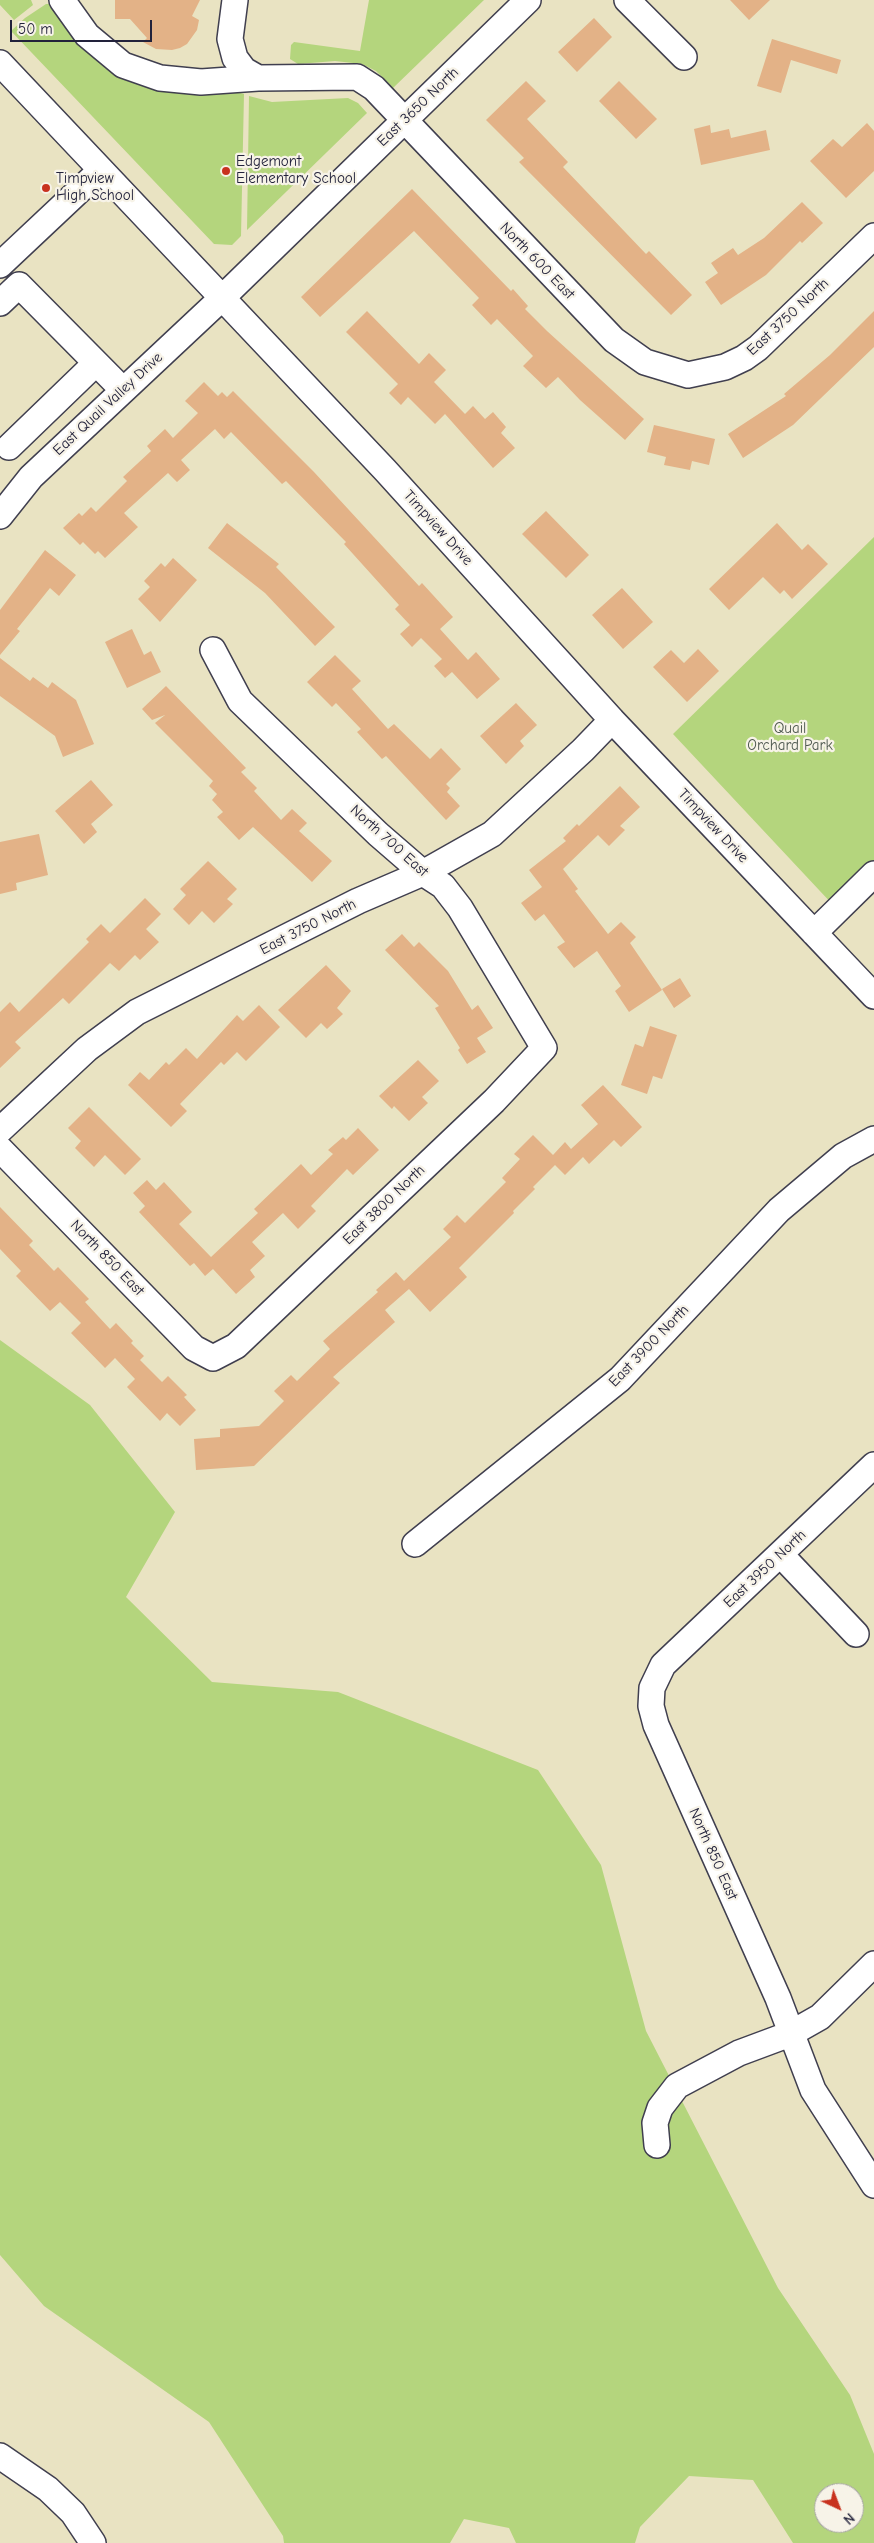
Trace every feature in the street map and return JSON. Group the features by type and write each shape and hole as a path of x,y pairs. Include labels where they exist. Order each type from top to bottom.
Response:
{"street":[{"name":"North 600 East","path":"62,0 87,35 123,65 160,78 201,82 258,78 357,77 374,88 403,121 614,340 645,362 688,375"},
{"path":"235,0 230,38 235,58 244,70 258,78"},
{"name":"East 3650 North","path":"222,298 528,0"},
{"path":"628,0 684,57"},
{"name":"Timpview Drive","path":"0,63 385,470 612,720 874,996"},
{"path":"0,266 101,170"},
{"name":"East 3750 North","path":"688,375 724,367 758,348 874,236"},
{"path":"0,303 19,285 123,390"},
{"name":"East Quail Valley Drive","path":"4,503 222,298"},
{"path":"36,473 4,442 96,363"},
{"name":"North 700 East","path":"213,650 240,701 378,834 422,873 443,886 460,908 544,1048"},
{"name":"East 3750 North","path":"0,1130 87,1049 137,1012 358,901 422,873 492,834 583,750 612,720"},
{"path":"814,933 874,874"},
{"name":"East 3800 North","path":"218,1355 236,1346 494,1101 544,1048"},
{"name":"East 3900 North","path":"415,1544 620,1379 778,1210 843,1156 874,1139"},
{"name":"North 850 East","path":"0,1149 194,1348 213,1358 218,1355"},
{"name":"East 3950 North","path":"657,1673 663,1665 874,1466"},
{"path":"781,1555 856,1634"},
{"name":"North 850 East","path":"657,1673 652,1688 651,1706 656,1725 778,1998 790,2034 814,2090 874,2185"},
{"path":"657,2146 655,2123 660,2108 677,2086 740,2053 790,2034 820,2017 874,1964"},
{"path":"0,2456 48,2489 67,2507 93,2543"}],"green space":[{"path":"0,0 31,0 33,5 14,20 0,5"},
{"path":"369,0 484,0 393,88 376,71 362,64 335,61 298,64 290,59 291,45 294,42 360,51"},
{"path":"46,4 50,4 61,20 89,51 244,94 241,236 232,245 214,244 11,31 25,18"},
{"path":"249,96 272,102 348,98 358,103 367,113 247,230"},
{"name":"Quail Orchard Park","path":"874,537 874,866 834,906 673,734"},
{"path":"0,1340 90,1405 175,1512 126,1597 212,1682 338,1692 538,1770 601,1865 646,2031 778,2288 850,2395 874,2454 874,2543 793,2543 753,2480 689,2476 640,2527 635,2543 516,2543 509,2528 464,2519 450,2543 284,2543 283,2536 209,2422 44,2306 0,2255"}],"building":[{"path":"115,0 200,0 192,16 199,20 197,30 187,44 180,48 172,50 156,49 143,42 147,38 130,19 115,19"},
{"path":"730,0 770,0 749,20"},
{"path":"594,18 612,37 577,72 558,52"},
{"path":"772,39 841,60 837,74 791,60 781,93 757,86"},
{"path":"526,81 546,101 527,119 568,162 563,167 646,254 649,251 692,295 671,315 519,162 524,158 486,120"},
{"path":"619,81 657,119 636,139 599,101"},
{"path":"867,123 874,131 874,171 846,198 810,161 833,139 842,147"},
{"path":"710,125 711,133 729,129 731,138 766,130 770,150 701,165 694,129"},
{"path":"412,189 511,291 513,289 528,306 525,309 547,331 644,419 625,440 580,400 558,377 546,388 523,366 533,356 497,319 491,325 472,305 479,298 414,231 320,317 301,297"},
{"path":"802,202 823,223 802,243 800,241 766,275 721,305 705,282 718,273 711,263 733,248 738,255 764,238"},
{"path":"367,311 419,364 429,353 446,370 434,382 465,414 473,406 485,419 493,412 506,427 501,433 515,448 493,468 445,414 435,424 408,397 401,405 389,393 398,384 346,332"},
{"path":"874,311 874,347 793,425 743,458 728,434 786,396 784,394 830,355"},
{"path":"204,382 218,396 222,392 227,397 233,391 314,472 419,586 422,583 453,617 440,629 468,660 476,652 500,679 477,699 452,672 445,678 434,666 442,659 421,638 412,647 400,634 410,625 395,609 399,605 344,544 346,542 286,481 282,484 231,432 224,439 215,429 181,460 190,470 177,482 168,473 124,513 138,527 105,558 98,551 95,554 83,542 80,545 63,528 79,513 82,516 91,507 96,512 127,481 123,477 151,451 147,446 165,429 173,438 198,413 185,401"},
{"path":"654,425 715,439 709,465 692,461 690,470 664,465 666,457 647,452"},
{"path":"546,511 589,555 566,578 522,534"},
{"path":"227,523 279,564 276,567 335,627 315,646 265,593 208,548"},
{"path":"777,523 802,550 808,544 828,564 792,599 784,590 780,594 763,577 729,610 709,589"},
{"path":"45,550 76,575 59,596 50,588 17,629 20,631 0,655 0,610"},
{"path":"173,558 197,580 160,622 138,599 150,587 144,581 161,563 165,567"},
{"path":"622,588 653,622 623,649 592,615"},
{"path":"132,629 144,655 151,651 161,672 127,688 105,642"},
{"path":"698,649 719,671 687,702 653,667 671,650 684,663"},
{"path":"335,655 361,681 352,689 388,729 394,724 430,759 441,748 461,769 446,784 450,788 447,792 460,806 446,820 386,756 382,759 357,732 361,729 336,703 332,707 307,682"},
{"path":"0,658 30,681 33,677 48,688 52,682 76,700 94,744 63,757 55,736 0,696"},
{"path":"166,686 246,768 241,772 257,788 254,791 281,820 292,809 307,823 299,831 332,861 312,882 253,827 239,840 217,817 223,812 212,800 217,794 209,786 213,781 155,723 165,715 152,720 142,709"},
{"path":"516,703 537,725 520,741 524,746 506,764 480,736"},
{"path":"91,780 113,805 91,824 97,832 84,844 55,811"},
{"path":"620,786 640,807 620,826 625,830 609,846 598,835 563,869 578,889 575,891 608,934 621,922 636,937 630,943 662,990 629,1012 615,991 621,986 597,951 574,968 557,947 565,942 544,914 535,921 521,903 542,887 529,870 566,841 563,838 577,824 579,826"},
{"path":"39,834 48,875 16,883 17,890 0,894 0,842"},
{"path":"208,861 237,889 227,899 233,904 214,923 202,911 189,925 173,909 186,895 180,889"},
{"path":"145,898 161,914 146,929 159,942 140,960 135,955 119,971 110,963 69,1004 63,998 15,1042 21,1048 0,1068 0,1012 10,1002 19,1012 89,942 86,939 101,924 110,933"},
{"path":"402,934 414,947 419,942 448,971 472,1010 478,1005 493,1028 477,1038 486,1052 467,1064 458,1050 460,1048 435,1008 439,1006 385,950"},
{"path":"326,965 351,991 337,1008 343,1014 327,1029 321,1023 306,1038 278,1010"},
{"path":"680,978 691,996 674,1008 662,989"},
{"path":"259,1005 280,1027 246,1061 237,1052 224,1065 221,1062 180,1104 187,1111 171,1127 128,1085 140,1072 149,1080 166,1062 169,1065 186,1048 197,1059 237,1015 243,1021"},
{"path":"650,1026 677,1035 662,1079 653,1076 647,1094 621,1085 635,1044 643,1047"},
{"path":"418,1060 439,1081 422,1097 428,1103 409,1121 394,1106 392,1109 379,1096"},
{"path":"603,1085 642,1127 621,1147 614,1140 589,1164 583,1157 565,1175 555,1165 533,1187 535,1189 513,1211 514,1213 459,1268 467,1277 430,1312 409,1289 385,1310 395,1322 333,1377 340,1383 254,1466 196,1470 194,1439 220,1437 220,1429 259,1426 284,1401 274,1391 291,1375 297,1381 330,1349 323,1341 378,1292 376,1290 396,1272 404,1281 451,1237 443,1229 457,1215 465,1223 506,1182 502,1178 520,1159 514,1154 533,1135 553,1155 565,1142 571,1149 598,1124 581,1105"},
{"path":"89,1107 141,1159 125,1175 105,1155 94,1167 75,1148 81,1141 68,1128"},
{"path":"358,1128 379,1150 353,1175 347,1169 311,1206 316,1211 298,1229 283,1213 252,1242 265,1256 250,1270 255,1277 236,1294 213,1269 205,1276 194,1263 190,1266 139,1212 145,1206 133,1193 147,1180 156,1190 164,1182 192,1212 179,1224 211,1257 258,1213 254,1209 301,1164 311,1175 333,1154 328,1150 343,1137 346,1140"},
{"path":"0,1207 33,1241 29,1245 54,1271 58,1267 89,1299 85,1302 110,1329 116,1323 133,1341 131,1343 144,1356 140,1360 162,1382 168,1376 187,1395 184,1397 196,1410 180,1426 167,1413 160,1421 127,1387 135,1379 115,1358 105,1368 71,1333 81,1323 60,1302 50,1311 16,1276 21,1271 0,1249"}],"place":[{"name":"Edgemont Elementary School","path":"226,171"},
{"name":"Timpview High School","path":"46,188"}]}
